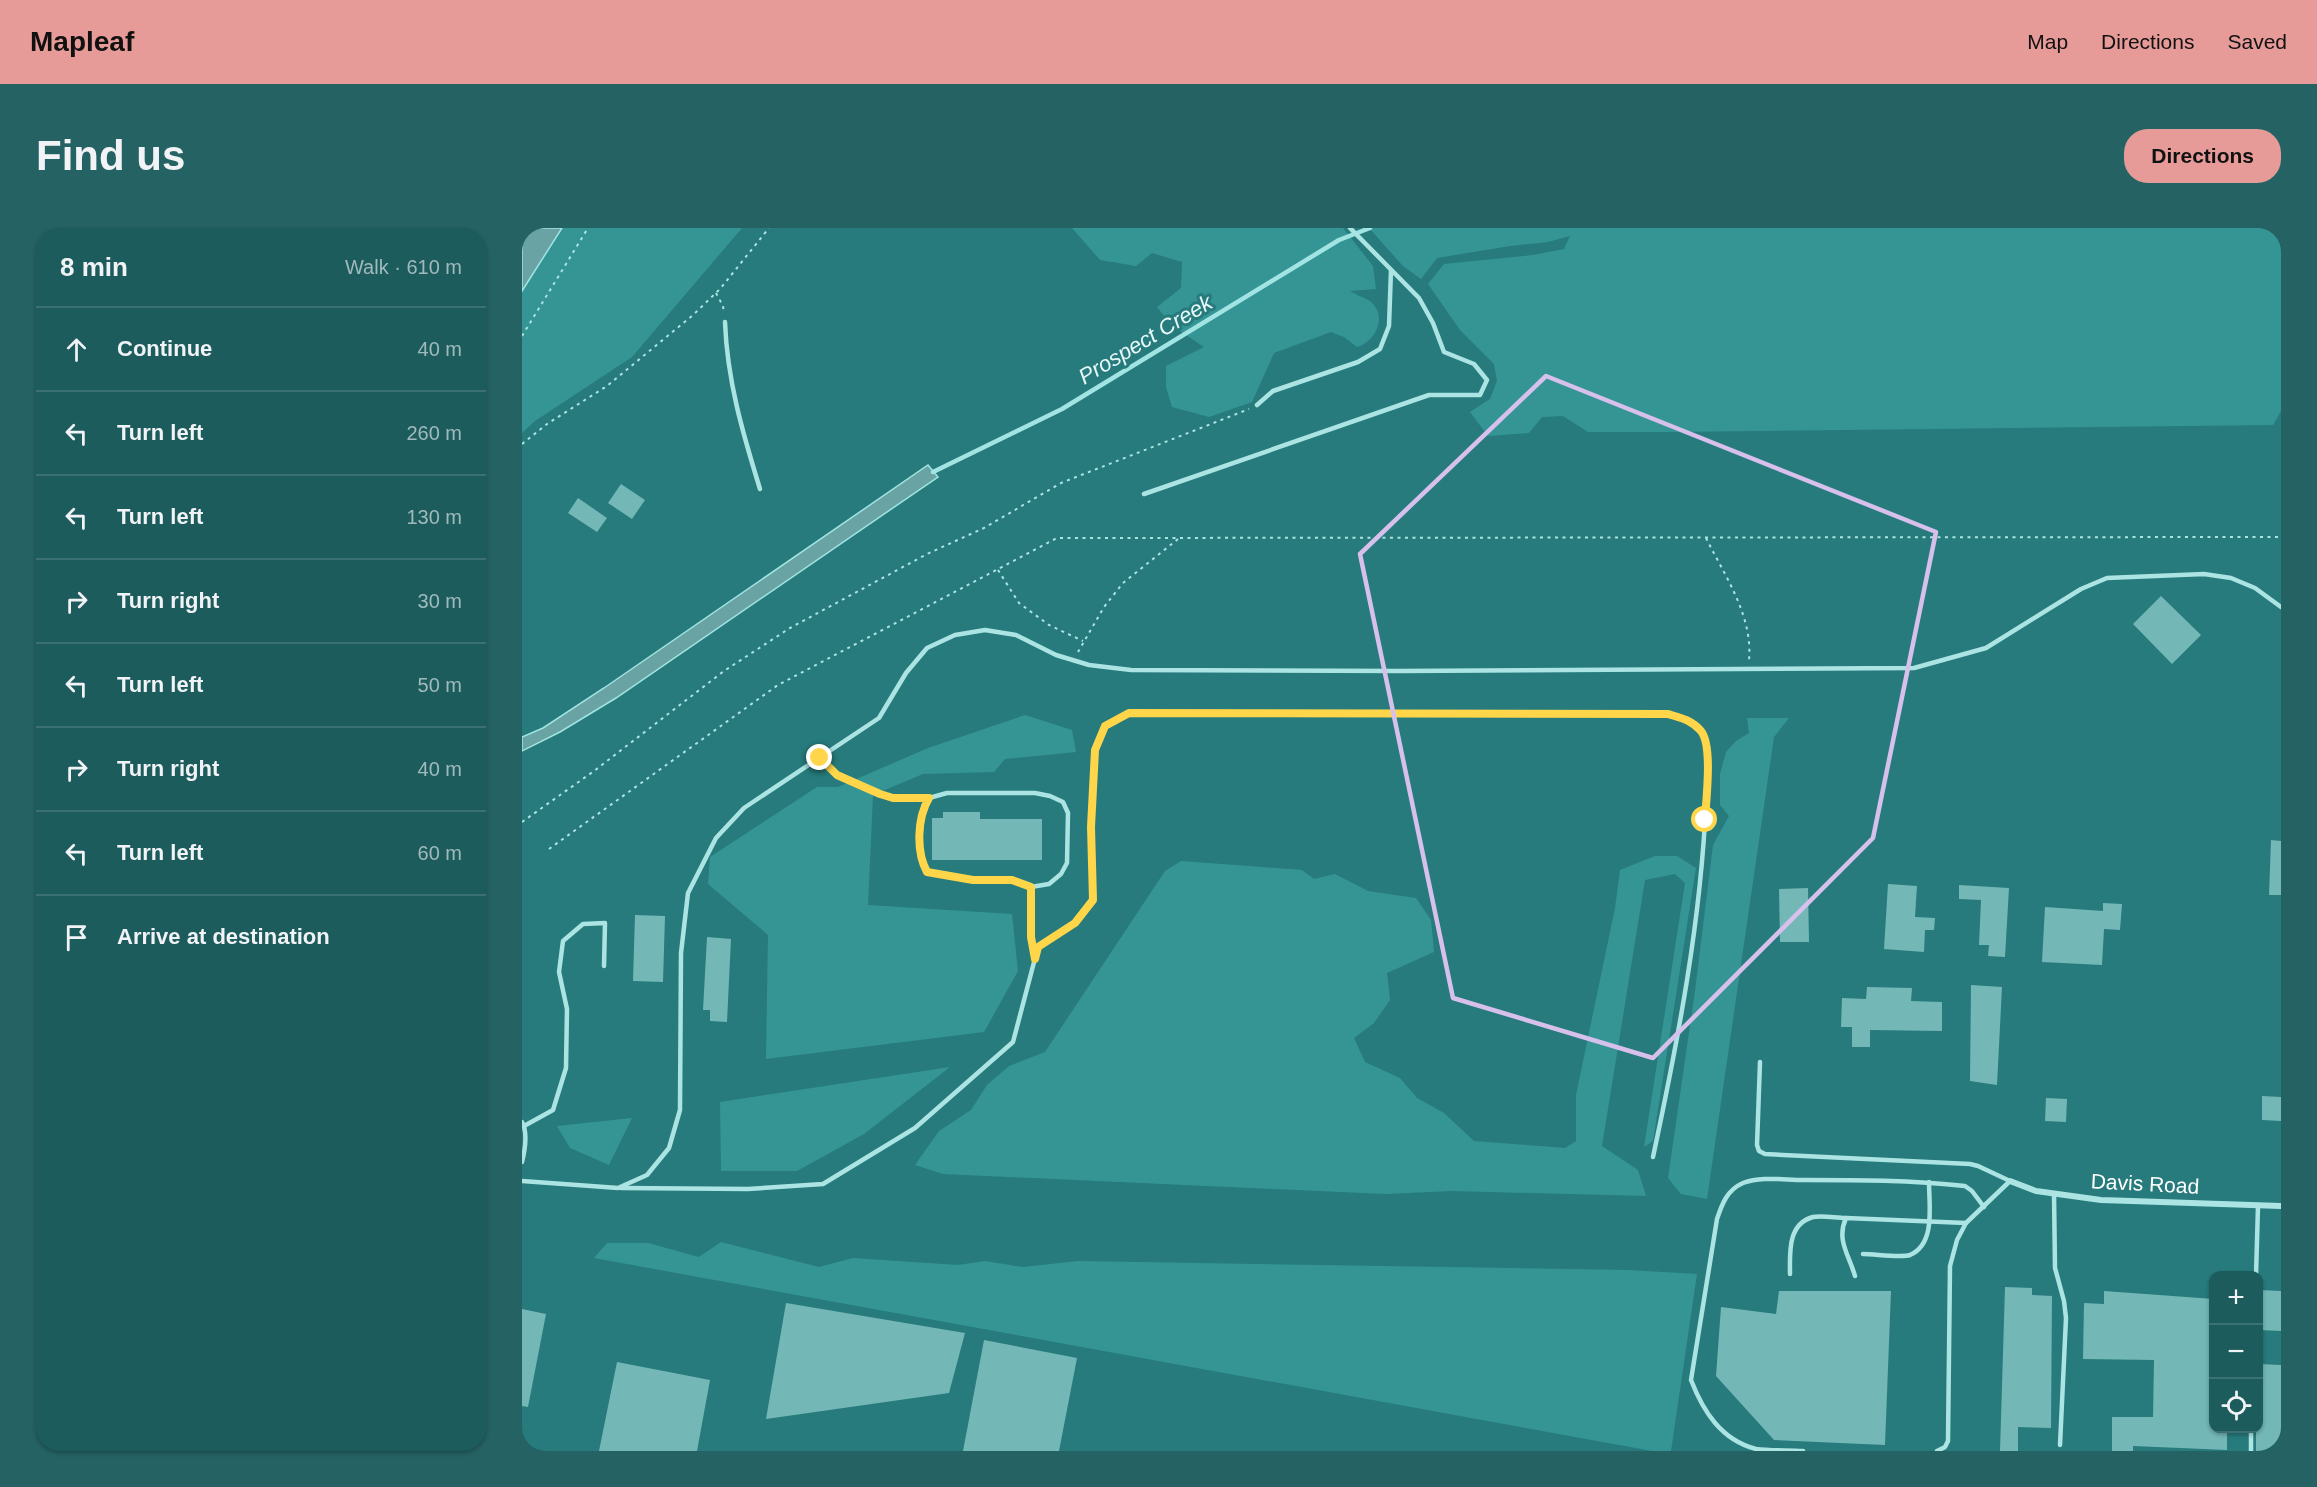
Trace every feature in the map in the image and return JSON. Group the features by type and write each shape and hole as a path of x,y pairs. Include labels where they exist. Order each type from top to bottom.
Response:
{"street":[{"name":"Davis Road","path":"2010,1180 2036,1191 2101,1200 2281,1206"}],"lane":[{"path":"1144,494 1429,395 1480,395 1487,380 1474,364 1444,352 1433,323 1419,298 1350,228"},
{"path":"1257,405 1274,391 1358,362 1380,349 1389,326 1391,270"},
{"path":"725,322 726,352 735,399 760,489"},
{"path":"618,1188 647,1174 669,1148 680,1110 681,953 688,893 716,838 744,808 879,718 906,673 927,648 955,635 985,630 1016,635 1056,655 1089,665 1131,670 1914,668 1986,648 2081,589 2122,576 2204,574 2230,578 2255,588 2281,607"},
{"path":"522,1181 618,1188 748,1189 823,1184 915,1128 1013,1042 1038,947 1075,923 1093,900 1091,827 1095,750 1105,726 1129,713 1668,714 1688,720 1702,732 1708,756 1705,820 1696,918 1666,1096 1653,1157"},
{"path":"820,758 837,775 893,798 929,798 947,793 1035,793 1050,796 1063,802 1068,813 1067,863 1061,874 1049,884 1031,887 1012,880 973,880 927,872 921,862 920,839 922,809 929,798"},
{"path":"1031,887 1031,937 1035,959"},
{"path":"522,1162 525,1151 523,1124 553,1110 566,1068 567,1009 559,972 562,941 583,924 605,923 604,966"},
{"path":"1760,1062 1757,1145 1760,1152 1970,1164 2010,1180 1966,1223 1957,1240 1950,1266 1948,1441 1946,1447 1937,1451"},
{"path":"1803,1451 1757,1449 1725,1433 1700,1404 1691,1380 1717,1219 1723,1201 1732,1189 1744,1183 1764,1180 1869,1179 1965,1186 1984,1206"},
{"path":"1863,1254 1909,1256 1922,1248 1926,1239 1928,1221 1929,1182"},
{"path":"2054,1194 2055,1268 2066,1318 2060,1445"},
{"path":"2256,1271 2258,1206"},
{"path":"1790,1274 1790,1246 1795,1230 1814,1217 1966,1223"},
{"path":"1846,1218 1841,1238 1855,1276"},
{"path":"2250,1451 2251,1433"}],"path":[{"path":"522,336 588,228"},
{"path":"522,444 547,424 607,386 693,315 716,293 769,228"},
{"path":"716,293 723,306 725,322"},
{"path":"522,822 594,771 724,671 790,628 927,554 984,528 1061,483 1257,405"},
{"path":"1706,537 1749,630 1748,669"},
{"path":"549,849 778,685 1057,538 2281,537"},
{"path":"1075,660 1083,641 1104,607 1123,583 1180,538"},
{"path":"997,570 1019,603 1049,625 1083,641"}],"highlighted area":[{"path":"1546,376 1936,532 1873,838 1653,1058 1453,998 1360,554"}],"shaded area":[{"path":"522,228 562,228 522,291"},
{"path":"562,228 742,228 632,357 535,421 522,433 522,291"},
{"path":"1072,228 1343,228 1373,266 1376,289 1350,291 1371,302 1379,315 1379,322 1374,335 1357,347 1344,337 1331,332 1274,353 1252,402 1209,417 1172,407 1166,387 1166,366 1204,347 1171,325 1157,307 1181,288 1182,262 1152,253 1136,266 1100,260"},
{"path":"1369,228 2281,228 2281,411 2273,425 1667,432 1588,432 1563,416 1542,417 1529,433 1488,436 1470,412 1490,399 1497,381 1494,364 1460,330 1428,284 1444,264 1533,255 1564,249 1570,236 1548,242 1437,258 1421,279 1403,266"},
{"path":"928,465 938,477 616,698 560,732 522,751 522,737 543,728 604,688"},
{"path":"1025,715 1072,730 1076,752 1005,759 994,772 923,774 873,795 868,905 1012,914 1018,971 984,1032 766,1059 768,935 708,884 710,857 817,787 838,787 928,748"},
{"path":"1747,718 1789,718 1774,737 1707,1199 1681,1194 1668,1178 1713,845 1729,816 1720,805 1720,774 1726,752 1736,741 1749,733"},
{"path":"1655,856 1677,856 1696,868 1653,1141 1644,1147 1685,883 1675,874 1645,880 1602,1146 1638,1170 1646,1196 1452,1191 1385,1194 943,1174 915,1165 939,1131 971,1110 987,1085 1009,1066 1045,1052 1165,871 1181,861 1302,870 1314,879 1335,874 1368,891 1416,898 1431,920 1434,952 1387,973 1390,1000 1374,1023 1354,1038 1365,1062 1400,1078 1417,1098 1444,1113 1474,1141 1565,1148 1576,1141 1576,1095 1615,908 1620,870"},
{"path":"950,1067 864,1134 797,1171 721,1171 720,1102"},
{"path":"632,1118 609,1165 570,1148 557,1126"},
{"path":"721,1242 819,1267 853,1258 958,1265 985,1261 1023,1267 1078,1261 1628,1270 1697,1274 1671,1451 1652,1451 594,1258 607,1243 648,1243 699,1257"}],"building":[{"path":"621,484 645,500 632,519 608,503"},
{"path":"578,498 607,518 597,532 568,513"},
{"path":"2161,596 2201,635 2172,664 2133,624"},
{"path":"943,812 980,812 980,819 1042,819 1042,860 932,860 932,818 943,818"},
{"path":"2271,840 2281,841 2281,895 2269,895"},
{"path":"1888,884 1917,886 1915,917 1935,918 1934,930 1925,930 1924,952 1884,949"},
{"path":"1959,885 2009,888 2005,957 1988,956 1989,945 1979,945 1981,900 1959,899"},
{"path":"1808,888 1809,942 1780,942 1779,889"},
{"path":"2103,903 2122,904 2120,930 2104,929 2102,965 2042,962 2045,907 2103,911"},
{"path":"635,915 665,916 663,982 633,981"},
{"path":"707,937 731,939 727,1022 710,1021 710,1010 703,1010"},
{"path":"1971,985 2002,987 1997,1085 1970,1081"},
{"path":"1867,987 1912,988 1911,1001 1942,1002 1942,1031 1870,1030 1870,1047 1852,1047 1852,1027 1841,1027 1842,998 1866,999"},
{"path":"2262,1096 2281,1097 2281,1121 2262,1120"},
{"path":"2046,1098 2067,1099 2066,1122 2045,1121"},
{"path":"2005,1287 2032,1288 2032,1295 2052,1296 2051,1428 2018,1427 2018,1451 2000,1451"},
{"path":"2263,1290 2281,1291 2281,1331 2263,1330"},
{"path":"1779,1291 1891,1291 1885,1445 1774,1440 1716,1376 1721,1307 1776,1314"},
{"path":"2104,1291 2209,1299 2209,1433 2227,1433 2227,1450 2133,1446 2133,1451 2112,1451 2112,1417 2153,1417 2154,1360 2083,1359 2084,1303 2104,1304"},
{"path":"786,1303 965,1333 949,1393 766,1419"},
{"path":"522,1309 546,1314 528,1407 522,1406"},
{"path":"984,1340 1077,1358 1059,1451 963,1451"},
{"path":"617,1362 710,1380 697,1451 599,1451"},
{"path":"2263,1364 2281,1365 2281,1451 2256,1451 2256,1433 2263,1433"}],"waterway":[{"name":"Prospect Creek","path":"933,472 1062,409 1339,240 1370,228"}],"route":[{"path":"820,758 837,775 880,794 893,798 929,798 922,809 920,839 921,862 927,872 944,877 973,880 1012,880 1031,887 1031,937 1035,959 1038,947 1075,923 1093,900 1091,827 1095,750 1105,726 1129,713 1668,714 1688,720 1702,732 1708,756 1705,820"}]}
